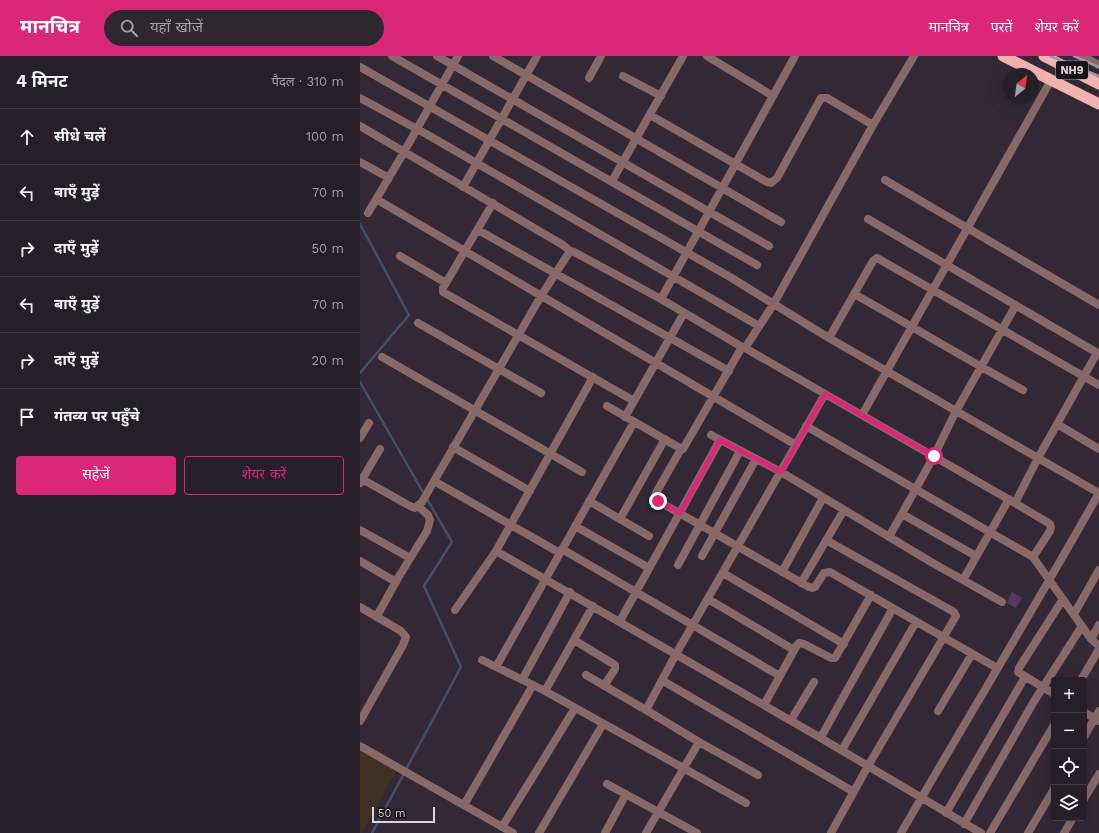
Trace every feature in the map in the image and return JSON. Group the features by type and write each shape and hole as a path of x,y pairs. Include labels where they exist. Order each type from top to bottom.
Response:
{"highway":[{"name":"NH9","path":"1003,56 1099,104"},
{"name":"NH9","path":"1044,56 1099,84"}],"street":[{"path":"392,56 757,265"},
{"path":"437,56 769,246"},
{"path":"368,212 443,85 458,56"},
{"path":"492,56 781,222"},
{"path":"463,187 537,56"},
{"path":"588,78 601,56"},
{"path":"612,181 683,56"},
{"path":"707,56 773,96"},
{"path":"661,299 795,56"},
{"path":"914,56 873,125 773,305 729,371 685,447 681,449 655,498 782,572 813,588 824,573 830,572 997,668"},
{"path":"1082,56 1095,60"},
{"path":"360,67 687,252 730,277 773,305 887,372 1099,493 1050,580 901,833"},
{"path":"623,76 661,96"},
{"path":"862,415 1051,80"},
{"path":"650,115 771,183 774,181 819,100 824,97 873,125"},
{"path":"360,98 477,163 759,326"},
{"path":"360,126 493,203 563,245 570,251 661,299 1050,524 1051,527 1034,557"},
{"path":"360,162 389,178"},
{"path":"886,180 1099,305"},
{"path":"376,199 796,445"},
{"path":"493,203 443,288 443,292 634,401"},
{"path":"868,219 1098,353 1038,458 1012,501 990,532 963,580"},
{"path":"478,230 729,371"},
{"path":"380,449 361,480 414,508 420,504 541,296 570,251"},
{"path":"400,256 446,283"},
{"path":"829,338 873,261 877,258 1099,385"},
{"path":"854,294 912,326 980,367 1023,390"},
{"path":"889,537 934,456 980,367 1016,305"},
{"path":"625,417 684,313"},
{"path":"418,323 541,393"},
{"path":"382,357 582,472"},
{"path":"455,610 496,550 593,377"},
{"path":"646,710 663,681 676,654 825,394"},
{"path":"607,406 681,449"},
{"path":"496,667 634,422"},
{"path":"360,438 369,423"},
{"path":"1057,424 1099,449"},
{"path":"806,426 1034,557 1091,639 1099,648 1083,677"},
{"path":"711,435 781,472 889,537 1002,602"},
{"path":"620,519 665,439"},
{"path":"620,621 720,440"},
{"path":"453,447 530,491"},
{"path":"678,565 740,451"},
{"path":"702,556 756,459"},
{"path":"432,484 636,592 780,676"},
{"path":"782,572 823,498"},
{"path":"589,501 649,536"},
{"path":"377,616 427,531 430,520 420,504"},
{"path":"802,583 844,510"},
{"path":"902,514 976,556"},
{"path":"575,526 649,568"},
{"path":"360,530 410,558"},
{"path":"826,540 954,612 956,616 868,766 831,833"},
{"path":"496,550 821,737 975,832"},
{"path":"360,561 396,582"},
{"path":"1074,614 1099,570"},
{"path":"723,573 844,644"},
{"path":"522,680 570,592"},
{"path":"764,704 797,645 802,643 833,659 836,657 871,595"},
{"path":"708,599 794,650"},
{"path":"1051,692 1018,672 1019,668 1063,599"},
{"path":"545,692 593,606"},
{"path":"360,607 401,631 406,637 403,645 360,720"},
{"path":"821,737 893,608"},
{"path":"842,750 916,622"},
{"path":"1091,639 1099,625"},
{"path":"964,824 1043,687 1082,626"},
{"path":"574,640 615,665 615,669 604,686"},
{"path":"938,711 972,654"},
{"path":"482,660 533,685 746,803"},
{"path":"586,675 699,742 758,774"},
{"path":"946,813 1025,677"},
{"path":"663,681 854,792"},
{"path":"791,720 814,682"},
{"path":"464,805 533,685"},
{"path":"502,827 575,708"},
{"path":"1087,713 1098,717 1087,733"},
{"path":"539,833 603,724"},
{"path":"990,833 1051,730"},
{"path":"646,833 699,742"},
{"path":"360,746 513,833"},
{"path":"1087,795 1099,774"},
{"path":"607,784 697,833"},
{"path":"605,833 626,794"},
{"path":"1028,833 1051,794"},
{"path":"1064,833 1071,821"}],"shaded area":[{"path":"360,751 396,771 362,833 360,833"}],"building":[{"path":"1012,592 1022,598 1016,608 1007,603"}],"waterway":[{"path":"360,224 409,315 360,373"},
{"path":"360,382 424,494"},
{"path":"372,833 461,667 424,586 452,542 427,499"}],"railway":[{"path":"1050,56 1099,76"},
{"path":"1074,56 1099,67"}],"route":[{"path":"658,501 680,513 720,440 781,472 825,394 934,456"}]}
